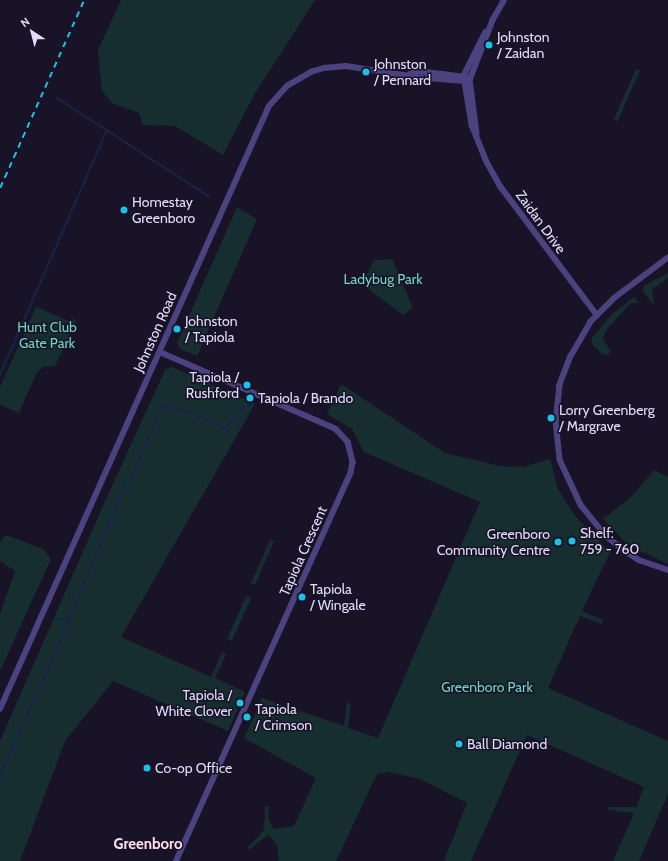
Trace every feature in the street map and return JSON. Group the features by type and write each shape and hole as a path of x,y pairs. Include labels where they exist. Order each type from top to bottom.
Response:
{"street":[{"path":"493,20 470,79 464,79 493,20 504,0"},
{"name":"Johnston Road","path":"0,709 160,352 234,179 269,106 278,96 300,78 324,68 346,66 464,79"},
{"name":"Zaidan Drive","path":"464,79 472,126 487,162 505,193 597,315"},
{"name":"Zaidan Drive","path":"470,79 477,136"},
{"path":"668,258 597,315 570,356 560,384 556,421 560,460 581,506 606,536 639,560 668,570"},
{"name":"Tapiola Crescent","path":"160,352 336,429 348,442 353,462 351,473 177,861"}],"green space":[{"path":"121,0 315,0 254,95 223,155 175,126 143,125 139,113 112,103 102,91 98,50"},
{"path":"636,69 640,71 617,122 614,119"},
{"path":"237,207 257,219 197,356 180,349 177,343"},
{"name":"Ladybug Park","path":"392,259 413,308 403,315 362,284 374,260"},
{"path":"668,273 668,278 652,289 654,305 643,292 644,286"},
{"path":"634,297 638,303 631,303 606,330 603,339 611,352 607,355 602,354 592,344 592,338 612,314"},
{"name":"Hunt Club Gate Park","path":"36,307 69,321 74,318 76,321 55,366 43,367 36,374 19,413 0,405 0,387"},
{"path":"172,367 255,404 121,637 211,677 222,652 226,654 215,678 245,692 228,731 113,681 65,741 20,861 0,861 0,741 106,499 165,370"},
{"name":"Greenboro Park","path":"341,384 445,453 500,466 523,467 550,459 558,489 576,517 610,552 582,611 603,620 601,624 580,616 548,688 668,741 668,794 639,861 613,861 634,813 608,810 608,807 636,807 644,787 527,735 471,861 444,861 467,803 420,779 388,772 377,774 336,861 279,861 277,845 268,835 249,850 247,848 264,830 265,806 269,806 268,817 273,829 294,826 316,778 244,738 262,698 344,726 347,702 351,704 348,728 378,738 480,502 364,452 352,429 327,414"},
{"path":"654,470 668,477 668,564 628,545 603,519 630,498"},
{"path":"6,535 43,549 51,559 0,671 0,614 15,571 0,561 0,542"},
{"path":"270,540 274,541 255,585 251,583"},
{"path":"246,596 251,598 232,641 227,639"}],"waterway":[{"path":"57,98 210,197"},
{"path":"0,375 107,130"},
{"path":"0,775 56,652 124,487 130,481 163,405 194,414 225,429 242,409 250,405"},
{"path":"57,620 67,619"}],"railway":[{"path":"0,188 84,0"}],"place":[{"name":"Johnston / Zaidan","path":"489,45"},
{"name":"Johnston / Pennard","path":"366,72"},
{"name":"Homestay Greenboro","path":"124,210"},
{"name":"Johnston / Tapiola","path":"177,329"},
{"name":"Tapiola / Rushford","path":"247,385"},
{"name":"Tapiola / Brando","path":"250,398"},
{"name":"Lorry Greenberg / Margrave","path":"551,418"},
{"name":"Shelf: 759 - 760","path":"572,541"},
{"name":"Greenboro Community Centre","path":"558,542"},
{"name":"Tapiola / Wingale","path":"302,597"},
{"name":"Tapiola / White Clover","path":"240,703"},
{"name":"Tapiola / Crimson","path":"247,717"},
{"name":"Ball Diamond","path":"459,744"},
{"name":"Co-op Office","path":"147,768"}],"district":[{"name":"Greenboro","path":"148,845"}]}
